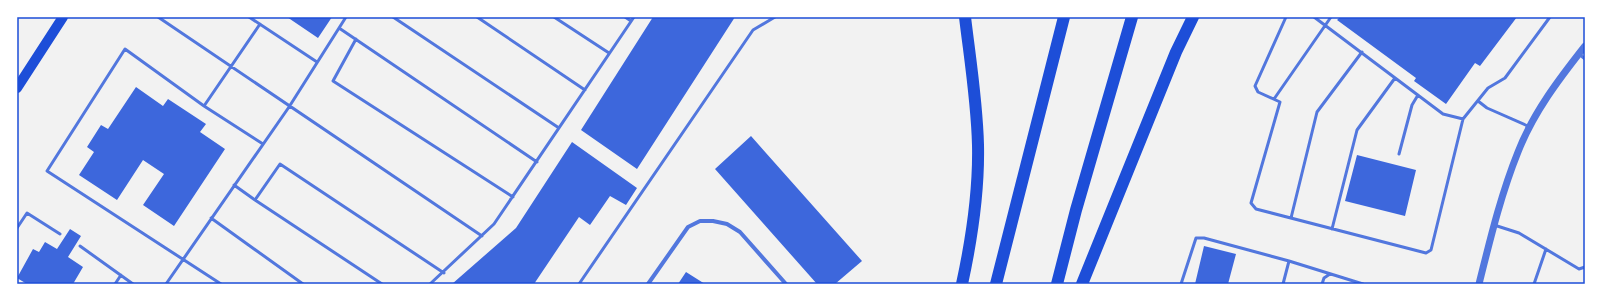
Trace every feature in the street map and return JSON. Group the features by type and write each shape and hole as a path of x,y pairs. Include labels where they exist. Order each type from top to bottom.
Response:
{"highway":[{"path":"962,284 971,237 976,194 978,145 976,103 965,17"},
{"path":"996,284 1064,17"},
{"path":"1057,284 1076,210 1132,17"},
{"path":"1082,284 1176,52 1193,17"}],"main road":[{"path":"17,88 63,17"}],"street":[{"path":"1479,284 1494,226 1518,150 1559,78 1582,56 1585,46"},
{"path":"648,284 688,227 700,221 713,220 726,224 740,232 786,284"}],"lane":[{"path":"158,17 289,107 482,236"},
{"path":"249,17 317,62"},
{"path":"166,284 289,107 346,17"},
{"path":"393,17 559,128"},
{"path":"478,17 585,90"},
{"path":"554,17 610,53"},
{"path":"625,17 631,21"},
{"path":"430,284 494,224 634,17"},
{"path":"579,284 753,30 775,17"},
{"path":"1286,17 1255,86 1258,92 1280,102 1251,203 1256,209 1426,253 1431,250 1464,119 1488,88 1505,78 1550,17"},
{"path":"1314,17 1443,114 1464,119"},
{"path":"1274,99 1331,17"},
{"path":"204,106 260,24"},
{"path":"339,28 537,162"},
{"path":"356,39 333,81 513,197"},
{"path":"221,284 47,171 125,49 204,106 263,144"},
{"path":"1291,218 1318,112 1362,52"},
{"path":"1332,229 1356,130 1395,78"},
{"path":"1399,154 1412,105 1418,95"},
{"path":"1478,101 1487,108 1530,127"},
{"path":"256,200 280,164 444,272"},
{"path":"234,185 382,284"},
{"path":"17,228 27,213 60,234"},
{"path":"211,218 303,284"},
{"path":"1494,226 1519,232 1579,269 1585,268"},
{"path":"1181,284 1196,238 1204,238 1289,261 1363,284"},
{"path":"80,246 133,284"},
{"path":"1534,284 1546,249"},
{"path":"1283,284 1289,261"},
{"path":"1322,284 1324,278 1330,274"},
{"path":"115,284 121,275"}],"building":[{"path":"287,17 332,17 318,38"},
{"path":"653,17 735,17 637,169 581,130"},
{"path":"1340,17 1517,17 1480,66 1475,63 1446,104 1414,81 1416,78 1337,20"},
{"path":"136,87 163,106 168,99 206,124 200,132 225,149 174,226 143,205 164,174 143,160 117,200 79,175 94,152 87,147 101,125 108,129"},
{"path":"751,136 862,261 835,284 817,284 715,169"},
{"path":"572,142 637,188 626,205 610,196 590,225 579,217 534,284 452,284 516,228"},
{"path":"1357,155 1416,170 1405,216 1345,201"},
{"path":"70,229 81,236 68,257 83,267 73,284 27,284 17,278 33,249 39,252 45,242 57,249"},
{"path":"1204,246 1236,254 1228,284 1195,284"},
{"path":"686,272 705,284 678,284"}]}
